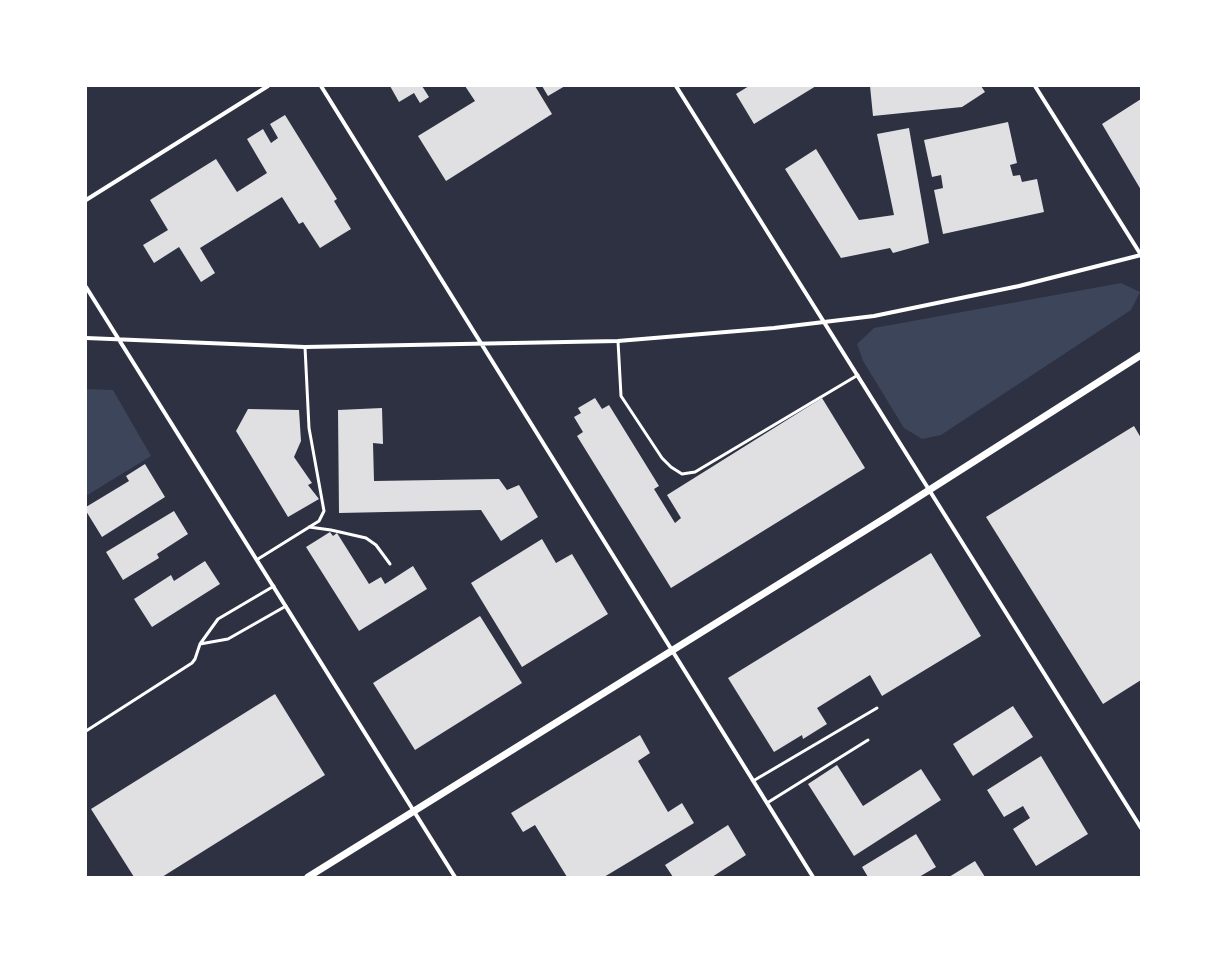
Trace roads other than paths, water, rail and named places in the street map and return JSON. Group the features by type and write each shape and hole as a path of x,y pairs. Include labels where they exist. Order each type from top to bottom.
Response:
{"street":[{"path":"86,200 268,86"},
{"path":"321,86 480,344 813,877"},
{"path":"676,86 1141,828"},
{"path":"86,338 305,347 618,342 874,316 1033,283 1141,255 1035,86"},
{"path":"86,287 258,559 455,877"},
{"path":"308,877 929,490 1141,355"}],"lane":[{"path":"618,342 621,396 662,458 671,467 682,474 695,472 858,375"},
{"path":"258,559 319,521 324,511 309,428 305,347"},
{"path":"308,527 331,530 366,538 376,545 390,564"},
{"path":"86,731 192,663 195,659 200,644 218,619 274,586"},
{"path":"200,644 228,639 286,605"},
{"path":"753,781 877,708"},
{"path":"767,803 868,740"}]}
